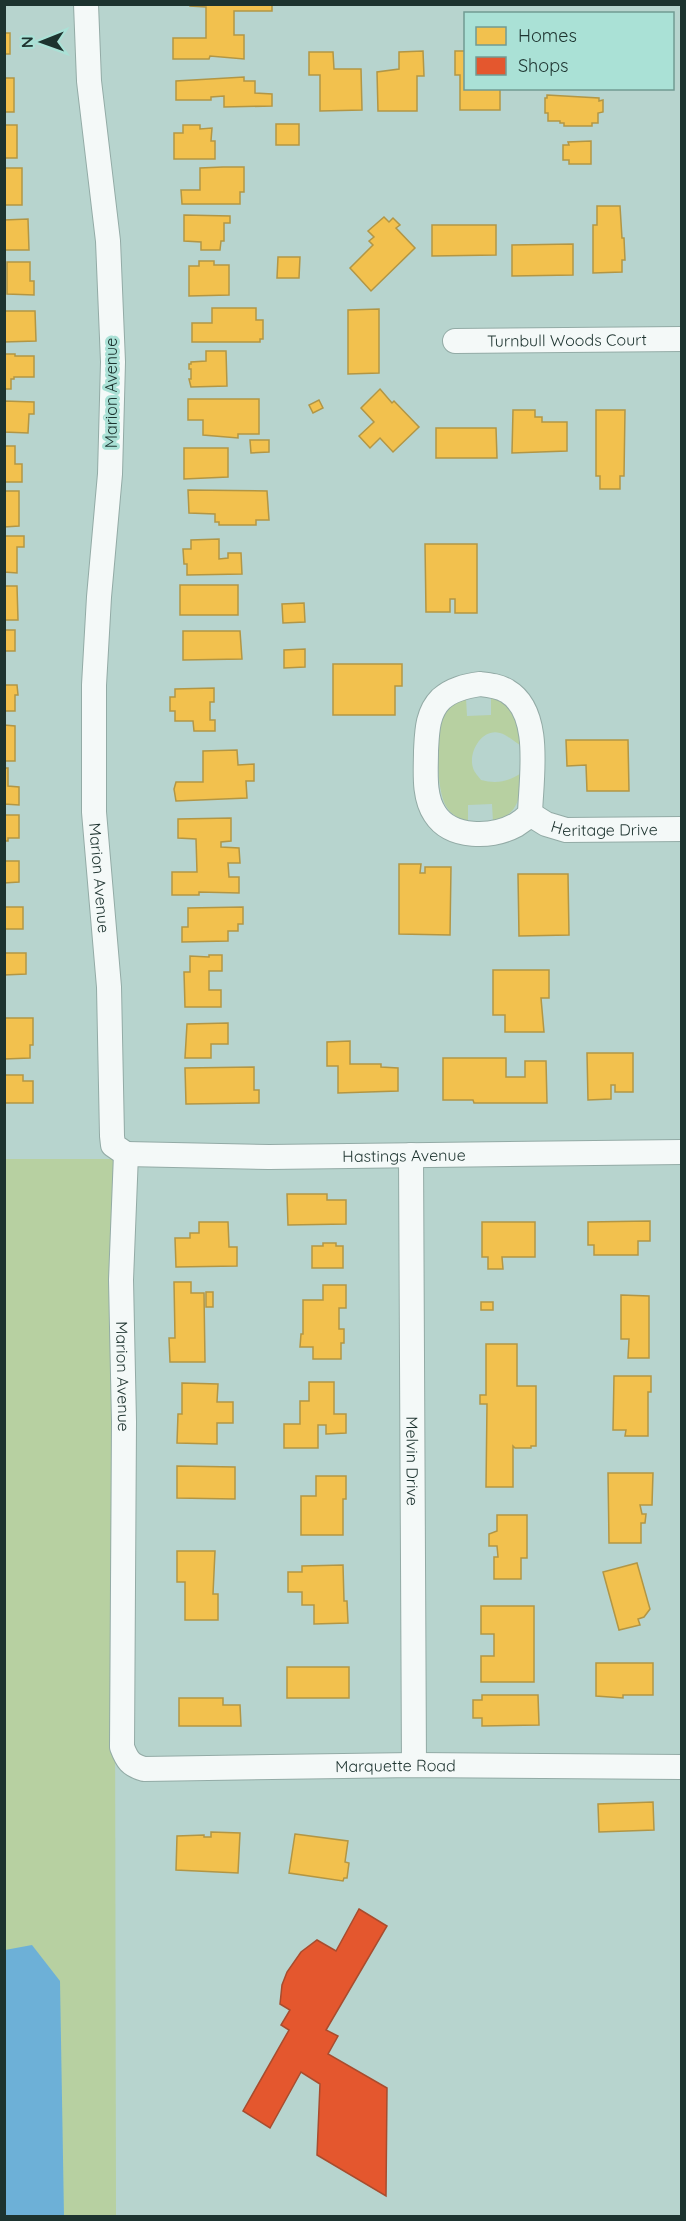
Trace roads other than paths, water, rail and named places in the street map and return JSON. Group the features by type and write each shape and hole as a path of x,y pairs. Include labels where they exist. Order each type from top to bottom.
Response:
{"street":[{"name":"Marion Avenue","path":"86,4 89,81 108,241 113,362 110,474 94,685 94,812 109,987 113,1145 126,1154 121,1280 124,1422 122,1747"},
{"name":"Turnbull Woods Court","path":"455,341 681,339"},
{"name":"Heritage Drive","path":"480,684 506,690 518,699 531,726 530,814 516,825 499,832 479,834 461,832 445,825 434,813 425,776 427,727 432,712 441,699 453,691 480,684"},
{"name":"Heritage Drive","path":"530,814 546,824 566,830 681,829"},
{"name":"Hastings Avenue","path":"126,1154 269,1157 681,1152"},
{"name":"Melvin Drive","path":"411,1155 414,1766"},
{"name":"Marquette Road","path":"122,1747 126,1759 132,1765 144,1769 414,1766 681,1767"}],"water":[{"path":"32,1945 60,1981 64,2216 5,2216 5,1950"}]}
